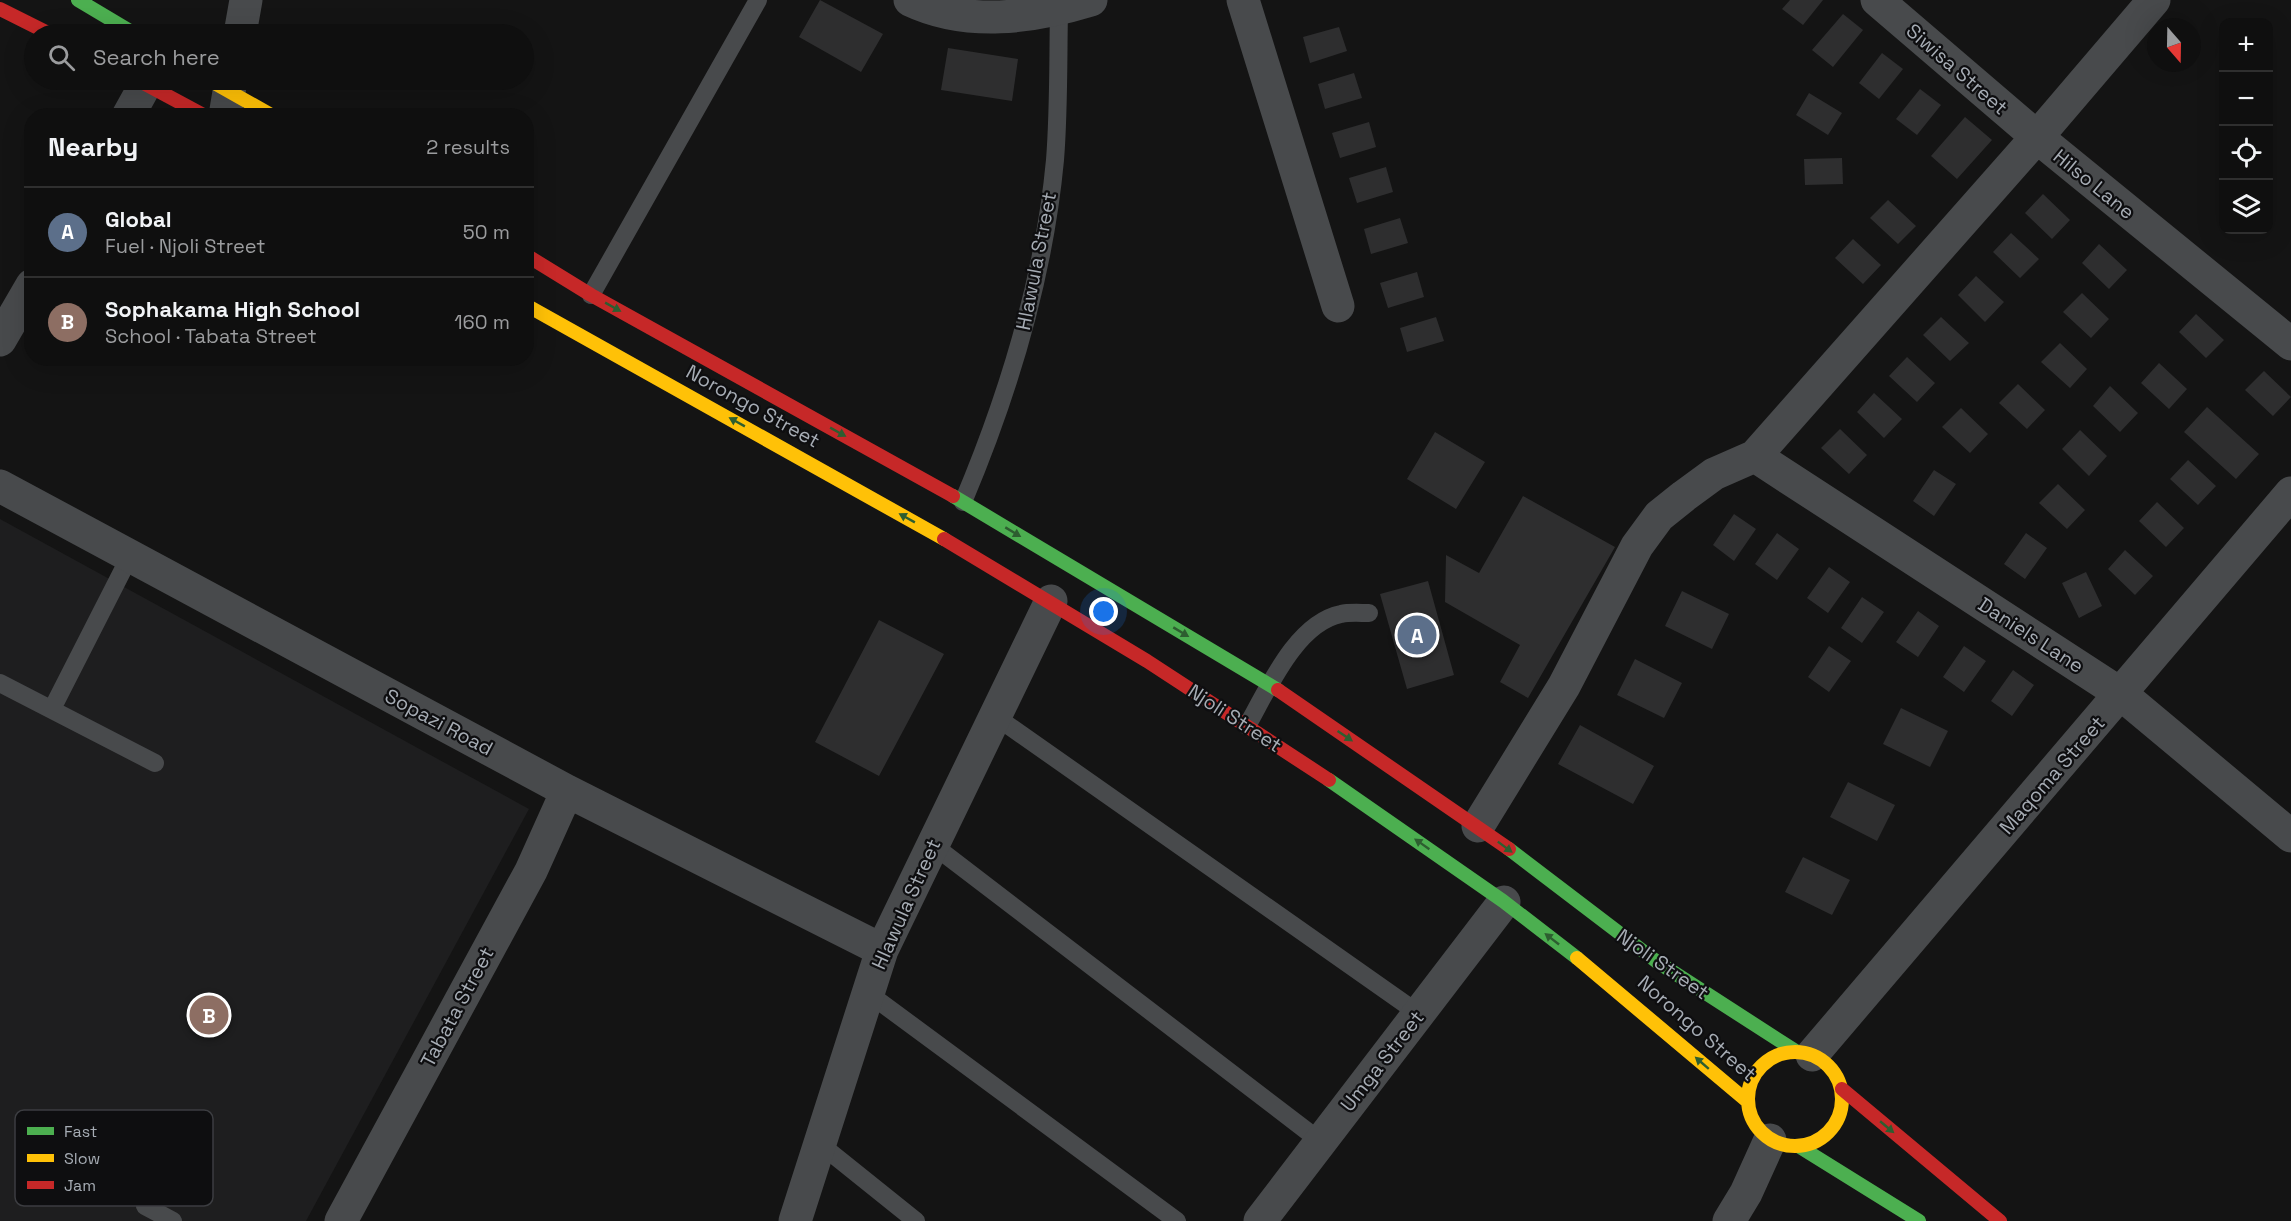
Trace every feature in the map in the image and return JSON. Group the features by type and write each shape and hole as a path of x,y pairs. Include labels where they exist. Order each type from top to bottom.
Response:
{"street":[{"path":"78,0 118,24"},
{"path":"242,24 246,0"},
{"path":"910,0 942,13 1010,18 1059,10 1091,0"},
{"path":"1243,0 1338,306"},
{"name":"Siwisa Street","path":"1877,0 2037,137"},
{"name":"Hilso Lane","path":"2154,0 2037,137 2291,344"},
{"path":"0,9 30,24"},
{"path":"132,108 140,90"},
{"path":"160,90 191,108"},
{"path":"223,92 256,108"},
{"path":"1478,826 1564,686 1637,546 1659,516 1714,474 1755,456 2037,137"},
{"name":"Norongo Street","path":"534,260 591,295 963,502"},
{"path":"0,340 24,299"},
{"name":"Norongo Street","path":"534,309 958,547"},
{"name":"Daniels Lane","path":"1755,456 2121,694 2291,836"},
{"name":"Sopazi Road","path":"0,486 567,791 882,950"},
{"name":"Maqoma Street","path":"1804,1053 2121,694 2291,493"},
{"name":"Njoli Street","path":"963,502 1270,685 1478,826 1656,962 1804,1053"},
{"name":"Njoli Street","path":"958,547 1051,601 1247,726 1504,902"},
{"name":"Hlawula Street","path":"795,1221 882,950 1051,601"},
{"name":"Tabata Street","path":"341,1221 531,871 567,791"},
{"name":"Norongo Street","path":"1504,902 1629,999 1747,1101"},
{"name":"Umga Street","path":"1271,1217 1320,1142 1504,902"},
{"path":"1785,1143 1815,1142 1833,1128 1842,1105 1842,1089 1836,1075 1826,1063 1804,1053 1781,1054 1767,1060 1752,1078 1747,1101 1750,1116 1758,1130 1785,1143 1919,1221"},
{"path":"1842,1089 2000,1221"},
{"path":"1730,1221 1746,1193 1785,1143"}],"lane":[{"path":"591,295 758,0"},
{"name":"Hlawula Street","path":"963,502 996,418 1038,273 1055,159 1059,10"},
{"path":"52,709 130,556"},
{"path":"1247,726 1298,641 1318,623 1341,614 1369,613"},
{"path":"0,684 155,763"},
{"path":"995,716 1418,1013"},
{"path":"933,845 1320,1142"},
{"path":"868,993 1177,1221"},
{"path":"820,1144 916,1221"},
{"path":"145,1206 173,1221"}],"shaded area":[{"path":"0,519 529,809 306,1221 0,1221"}],"building":[{"path":"820,0 883,34 861,72 799,37"},
{"path":"1790,0 1823,0 1803,25 1782,9"},
{"path":"1843,14 1863,30 1833,67 1812,50"},
{"path":"1339,27 1347,51 1310,63 1303,37"},
{"path":"948,48 1018,59 1012,101 941,90"},
{"path":"1882,53 1903,69 1879,99 1859,83"},
{"path":"1354,73 1362,98 1325,109 1318,84"},
{"path":"1920,89 1941,105 1917,135 1896,119"},
{"path":"1809,93 1842,113 1828,135 1796,115"},
{"path":"1965,117 1992,140 1957,179 1931,156"},
{"path":"1369,122 1376,147 1340,158 1332,133"},
{"path":"1842,158 1843,184 1805,185 1804,159"},
{"path":"1386,167 1393,192 1357,203 1349,178"},
{"path":"2043,194 2070,220 2052,239 2025,213"},
{"path":"1888,200 1916,226 1898,244 1870,218"},
{"path":"1400,218 1408,243 1371,254 1364,229"},
{"path":"2011,233 2039,259 2020,278 1993,252"},
{"path":"1853,239 1881,265 1863,284 1835,258"},
{"path":"2099,244 2127,270 2109,289 2082,263"},
{"path":"1417,272 1424,297 1388,308 1380,283"},
{"path":"1976,276 2004,302 1985,322 1958,295"},
{"path":"2082,293 2109,319 2091,338 2063,312"},
{"path":"2196,314 2224,340 2206,358 2179,332"},
{"path":"1436,317 1444,341 1407,352 1400,328"},
{"path":"1941,317 1969,343 1950,361 1923,335"},
{"path":"2060,343 2087,369 2070,388 2041,362"},
{"path":"1907,357 1935,383 1917,402 1889,376"},
{"path":"2159,363 2187,389 2169,409 2141,383"},
{"path":"2264,371 2291,397 2273,416 2245,390"},
{"path":"2018,384 2045,410 2027,429 1999,403"},
{"path":"2110,386 2138,413 2120,432 2093,406"},
{"path":"1874,393 1902,419 1884,438 1857,412"},
{"path":"2207,407 2259,454 2236,479 2184,432"},
{"path":"1961,408 1988,434 1970,453 1942,427"},
{"path":"1840,429 1867,455 1849,474 1821,448"},
{"path":"2080,430 2107,456 2089,476 2062,449"},
{"path":"1435,432 1485,462 1456,509 1407,479"},
{"path":"2188,460 2216,486 2198,505 2170,479"},
{"path":"1934,470 1956,484 1934,516 1913,501"},
{"path":"2058,484 2085,510 2067,529 2039,503"},
{"path":"1523,496 1615,547 1528,698 1500,682 1520,645 1445,602 1446,555 1479,573"},
{"path":"2157,502 2184,528 2166,547 2139,521"},
{"path":"1734,514 1756,529 1734,561 1713,545"},
{"path":"1777,533 1799,549 1777,580 1755,564"},
{"path":"2026,533 2047,548 2025,579 2004,564"},
{"path":"2125,550 2153,576 2135,595 2108,569"},
{"path":"1829,567 1850,582 1828,613 1807,598"},
{"path":"2086,572 2102,606 2079,618 2062,583"},
{"path":"1428,581 1454,675 1407,689 1380,594"},
{"path":"1682,591 1729,614 1712,649 1665,626"},
{"path":"1862,597 1884,612 1862,643 1841,628"},
{"path":"1918,611 1939,626 1918,657 1896,642"},
{"path":"879,620 944,654 879,776 815,742"},
{"path":"1829,646 1851,661 1829,692 1808,677"},
{"path":"1964,646 1986,661 1964,692 1943,677"},
{"path":"1635,659 1682,683 1664,718 1617,695"},
{"path":"2013,670 2034,685 2012,716 1991,701"},
{"path":"1901,708 1948,731 1930,767 1883,744"},
{"path":"1580,725 1654,766 1633,804 1558,764"},
{"path":"1848,782 1895,805 1877,841 1830,817"},
{"path":"1803,857 1850,880 1832,915 1785,892"}],"traffic: fast":[{"path":"78,0 118,24"},
{"path":"953,496 1278,690"},
{"path":"1329,780 1503,901 1577,958"},
{"path":"1509,849 1656,961 1797,1052"},
{"path":"1800,1147 1919,1221"}],"traffic: slow":[{"path":"227,90 259,108"},
{"path":"534,309 944,539"},
{"path":"1577,958 1747,1101"},
{"path":"1795,1052 1813,1055 1829,1065 1839,1081 1842,1099 1839,1117 1829,1133 1813,1143 1795,1146 1777,1143 1761,1133 1751,1117 1748,1099 1751,1081 1761,1065 1777,1055 1795,1052"}],"traffic: jam":[{"path":"0,9 30,24"},
{"path":"157,90 190,108"},
{"path":"534,260 591,295 953,496"},
{"path":"944,539 1147,661 1329,780"},
{"path":"1278,690 1509,849"},
{"path":"1842,1089 2000,1221"}],"place":[{"name":"Global","path":"1417,635"},
{"name":"Sophakama High School","path":"209,1015"}]}
